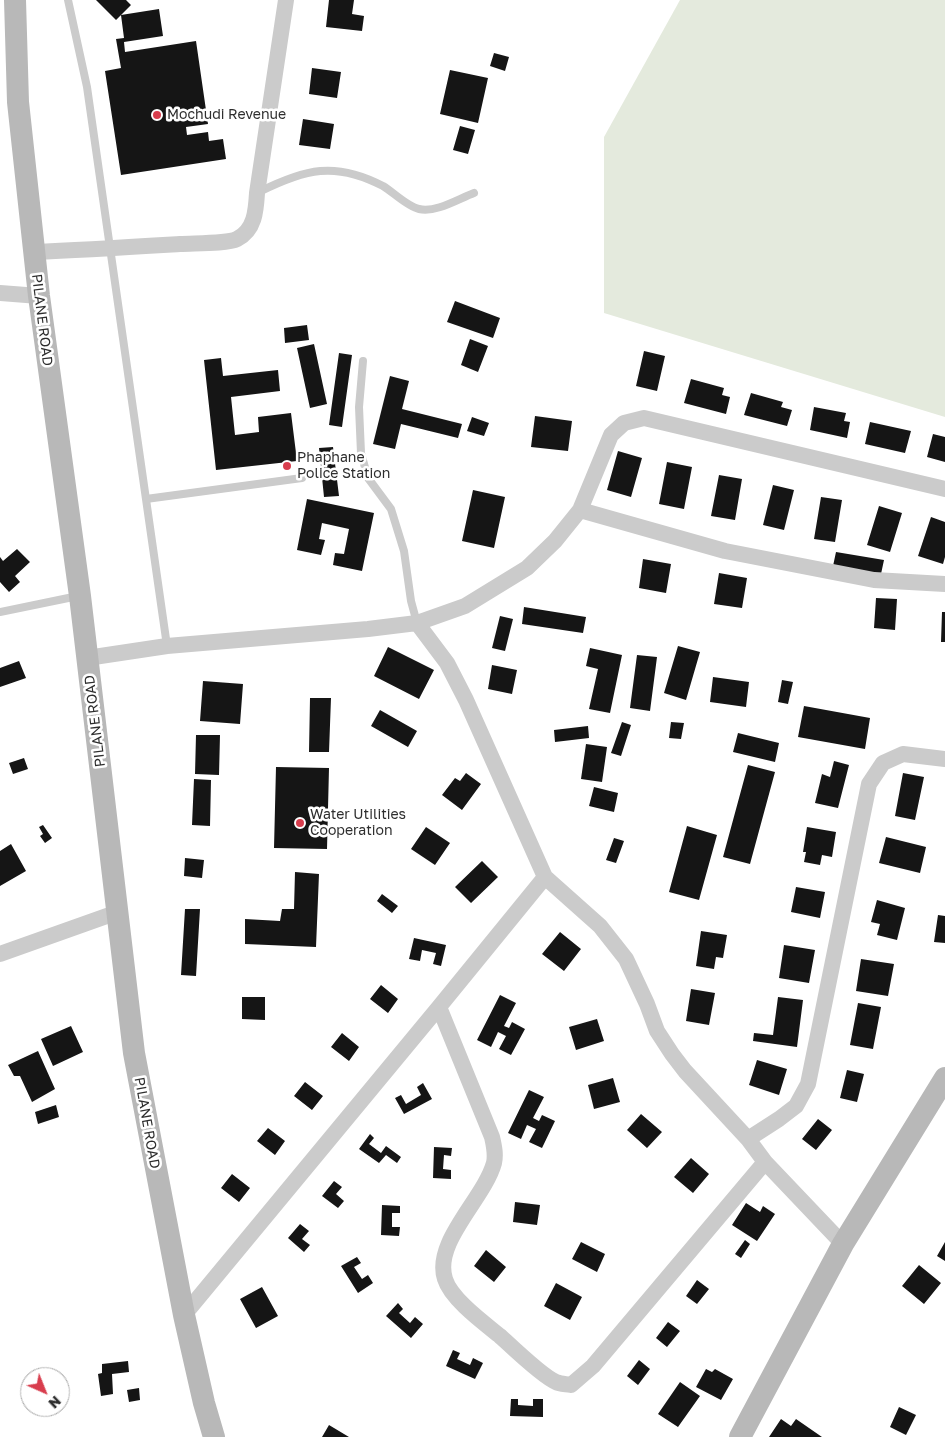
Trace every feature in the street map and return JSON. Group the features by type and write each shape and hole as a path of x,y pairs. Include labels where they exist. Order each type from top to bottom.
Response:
{"main road":[{"name":"PILANE ROAD","path":"15,0 18,102 34,252 80,596 134,1053 184,1315 204,1403 214,1437"},
{"path":"740,1437 843,1244 942,1089"}],"street":[{"path":"34,252 237,240 250,228 256,214 257,193 286,0"},
{"path":"0,293 39,296"},
{"path":"87,658 168,646 417,623 465,606 528,568 555,541 580,510 611,435 624,423 644,418 945,489"},
{"path":"580,510 725,551 874,580 945,584"},
{"path":"417,623 447,663 466,700 545,877 600,926 626,959 657,1031 672,1054 748,1139 765,1162 843,1244"},
{"path":"748,1139 796,1106 808,1084 869,784 883,763 903,754 945,759"},
{"path":"184,1315 545,877"},
{"path":"0,954 118,912"},
{"path":"439,1007 496,1151 494,1164 479,1194 451,1238 443,1256 445,1279 456,1298 555,1382 571,1384 593,1366 765,1162"}],"lane":[{"path":"68,0 87,87 168,646"},
{"path":"257,193 281,181 304,173 335,170 357,174 384,187 418,209 431,209 474,193"},
{"path":"363,362 359,407 361,452 368,478 391,509 404,551 411,600 417,623"},
{"path":"146,499 302,478"},
{"path":"0,612 80,596"}],"shaded area":[{"path":"680,0 945,0 945,417 604,313 604,137"}],"building":[{"path":"96,0 126,0 131,5 116,20"},
{"path":"329,0 354,0 352,14 364,16 362,31 326,27"},
{"path":"159,9 163,36 124,42 125,52 196,41 208,124 186,127 187,135 208,132 209,141 223,139 226,159 121,175 105,71 121,68 116,39 124,38 121,15"},
{"path":"494,53 509,57 505,71 490,66"},
{"path":"312,68 341,72 337,98 309,94"},
{"path":"450,70 488,78 478,123 440,114"},
{"path":"303,119 334,124 330,149 299,145"},
{"path":"460,126 475,130 468,154 453,150"},
{"path":"455,301 500,318 493,338 447,322"},
{"path":"307,325 309,340 285,343 284,328"},
{"path":"470,339 488,346 478,372 461,365"},
{"path":"314,344 327,404 310,408 297,348"},
{"path":"644,351 665,356 657,391 636,386"},
{"path":"339,353 352,355 342,427 329,425"},
{"path":"221,358 223,376 278,370 280,391 231,397 235,435 259,432 258,417 291,413 297,461 216,470 204,360"},
{"path":"390,376 409,381 402,409 462,424 458,438 401,424 395,449 373,444"},
{"path":"691,379 724,388 722,395 730,397 726,414 684,403"},
{"path":"751,393 783,402 781,407 792,410 787,426 744,415"},
{"path":"814,407 846,413 844,421 850,422 847,438 810,430"},
{"path":"535,416 572,421 568,451 531,447"},
{"path":"472,417 489,423 484,436 467,431"},
{"path":"870,422 911,431 905,453 865,444"},
{"path":"933,434 945,437 945,462 927,457"},
{"path":"333,447 339,496 324,497 319,448"},
{"path":"618,451 642,458 631,497 607,490"},
{"path":"667,462 692,467 684,509 659,504"},
{"path":"719,475 742,479 735,520 711,516"},
{"path":"773,485 794,490 784,530 763,525"},
{"path":"473,490 505,497 494,548 462,541"},
{"path":"821,497 842,500 835,542 814,539"},
{"path":"307,499 374,513 362,571 333,565 335,553 344,554 349,529 322,523 319,539 325,540 321,555 297,550"},
{"path":"879,506 902,513 890,552 867,545"},
{"path":"931,517 945,522 945,557 943,564 918,556"},
{"path":"17,549 30,562 15,576 20,582 9,592 0,582 0,557 3,561"},
{"path":"836,552 884,560 881,574 833,566"},
{"path":"643,559 671,564 666,593 639,588"},
{"path":"719,573 747,578 742,608 714,604"},
{"path":"876,598 897,599 895,630 874,628"},
{"path":"524,607 586,617 583,633 522,624"},
{"path":"942,612 945,612 945,642 941,642"},
{"path":"500,616 513,619 505,651 492,648"},
{"path":"678,646 700,652 686,700 664,693"},
{"path":"388,647 434,670 419,699 374,676"},
{"path":"590,648 622,655 610,713 589,709 598,669 586,666"},
{"path":"637,655 657,657 650,711 630,708"},
{"path":"19,661 26,678 0,687 0,668"},
{"path":"492,665 517,670 512,694 488,689"},
{"path":"713,677 749,682 746,707 710,702"},
{"path":"782,680 793,682 788,704 778,702"},
{"path":"203,681 243,684 240,724 200,721"},
{"path":"310,698 331,698 329,752 309,752"},
{"path":"804,706 870,718 865,749 798,737"},
{"path":"380,710 417,731 408,747 371,726"},
{"path":"622,722 631,725 621,756 611,753"},
{"path":"671,722 684,723 681,739 669,738"},
{"path":"588,726 589,738 555,742 554,730"},
{"path":"738,733 779,743 775,762 733,752"},
{"path":"196,735 220,735 219,775 195,774"},
{"path":"586,744 607,747 602,782 581,779"},
{"path":"24,758 28,769 13,774 9,763"},
{"path":"834,761 849,765 838,808 815,803 822,774 830,777"},
{"path":"748,765 775,772 750,864 723,857"},
{"path":"276,767 329,768 327,849 274,848"},
{"path":"466,773 481,784 462,810 442,795 455,778 460,781"},
{"path":"903,773 924,777 915,820 895,816"},
{"path":"194,779 211,780 210,826 192,825"},
{"path":"594,787 618,793 614,812 589,806"},
{"path":"43,825 52,838 45,843 40,836 43,834 39,827"},
{"path":"687,826 717,835 699,900 669,892"},
{"path":"426,827 450,843 435,865 411,849"},
{"path":"807,827 836,832 832,857 822,855 820,865 804,862 806,852 803,852"},
{"path":"886,837 926,847 920,873 879,863"},
{"path":"614,838 624,841 616,863 606,860"},
{"path":"11,844 26,871 0,886 0,851"},
{"path":"185,858 204,860 202,878 184,876"},
{"path":"482,861 498,877 471,903 455,887"},
{"path":"295,872 319,874 316,947 245,944 245,919 280,921 282,909 294,909"},
{"path":"796,887 825,892 820,918 791,912"},
{"path":"382,894 398,906 392,913 377,901"},
{"path":"877,900 905,908 897,940 877,935 880,924 871,922"},
{"path":"185,909 200,909 196,976 181,975"},
{"path":"938,915 945,916 945,943 934,942"},
{"path":"701,931 727,935 723,958 716,957 714,969 696,966"},
{"path":"560,932 581,949 564,971 542,954"},
{"path":"414,938 446,945 441,966 433,964 436,953 422,950 420,961 409,959"},
{"path":"784,945 815,950 809,983 779,978"},
{"path":"861,959 894,964 888,996 856,991"},
{"path":"381,985 398,999 388,1013 370,999"},
{"path":"691,989 715,993 709,1025 686,1021"},
{"path":"500,995 516,1003 504,1026 509,1028 512,1022 525,1029 511,1055 499,1049 506,1036 498,1032 491,1047 477,1040"},
{"path":"242,997 265,997 265,1020 242,1019"},
{"path":"778,997 803,1000 797,1047 753,1041 754,1033 773,1035"},
{"path":"858,1003 881,1007 873,1049 850,1045"},
{"path":"597,1019 604,1041 576,1050 569,1027"},
{"path":"71,1026 83,1052 53,1066 41,1039"},
{"path":"342,1033 359,1047 349,1061 331,1047"},
{"path":"38,1051 55,1089 32,1102 20,1076 14,1076 8,1065"},
{"path":"757,1060 787,1069 779,1095 749,1085"},
{"path":"847,1070 864,1074 857,1102 840,1098"},
{"path":"613,1078 620,1102 594,1109 588,1085"},
{"path":"305,1082 323,1096 312,1110 294,1096"},
{"path":"423,1083 432,1099 404,1114 395,1098 401,1095 406,1104 421,1095 417,1087"},
{"path":"529,1090 544,1097 533,1118 539,1121 542,1115 555,1121 542,1148 529,1142 536,1129 527,1125 521,1139 508,1133"},
{"path":"56,1105 59,1117 38,1124 35,1112"},
{"path":"641,1114 662,1132 647,1148 627,1130"},
{"path":"818,1119 832,1130 816,1150 802,1139"},
{"path":"268,1128 285,1141 275,1155 257,1141"},
{"path":"370,1134 374,1138 369,1144 381,1153 386,1146 401,1157 397,1163 386,1155 379,1163 359,1149"},
{"path":"434,1147 452,1148 451,1156 444,1155 443,1169 451,1170 451,1179 433,1178"},
{"path":"691,1158 709,1174 693,1193 674,1177"},
{"path":"232,1174 250,1188 239,1202 221,1188"},
{"path":"334,1181 342,1187 336,1194 344,1201 338,1208 322,1196"},
{"path":"515,1202 540,1205 537,1225 513,1222"},
{"path":"746,1203 760,1212 763,1206 775,1214 757,1241 732,1225"},
{"path":"382,1205 400,1206 400,1213 392,1213 392,1227 400,1227 399,1236 381,1235"},
{"path":"300,1224 309,1231 302,1239 310,1245 304,1252 288,1238"},
{"path":"745,1240 750,1244 741,1258 735,1254"},
{"path":"581,1242 605,1254 597,1272 572,1259"},
{"path":"945,1242 945,1261 937,1256"},
{"path":"486,1250 506,1267 494,1282 474,1266"},
{"path":"357,1257 361,1263 354,1267 362,1279 368,1275 373,1283 358,1293 341,1266"},
{"path":"919,1265 941,1283 924,1304 902,1286"},
{"path":"697,1280 709,1289 697,1304 686,1296"},
{"path":"556,1283 582,1297 570,1320 544,1306"},
{"path":"262,1287 278,1316 256,1328 240,1299"},
{"path":"398,1303 403,1309 399,1313 410,1323 415,1317 423,1324 411,1338 386,1316"},
{"path":"668,1322 680,1331 667,1347 656,1338"},
{"path":"453,1350 460,1353 457,1359 470,1365 473,1358 483,1363 475,1379 446,1366"},
{"path":"639,1360 650,1369 638,1385 627,1376"},
{"path":"128,1361 129,1372 112,1374 113,1394 101,1396 98,1374 102,1373 102,1364"},
{"path":"706,1369 712,1372 715,1369 733,1379 721,1400 696,1387"},
{"path":"680,1382 700,1396 678,1427 658,1414"},
{"path":"139,1388 140,1400 129,1402 127,1390"},
{"path":"511,1399 518,1399 518,1405 533,1406 533,1399 543,1399 543,1417 510,1416"},
{"path":"899,1407 916,1415 906,1435 890,1427"},
{"path":"781,1419 791,1426 796,1419 822,1437 769,1437"},
{"path":"329,1425 349,1437 322,1437"}],"place":[{"name":"Mochudi Revenue","path":"157,115"},
{"name":"Phaphane Police Station","path":"287,466"},
{"name":"Water Utilities Cooperation","path":"300,823"}]}
